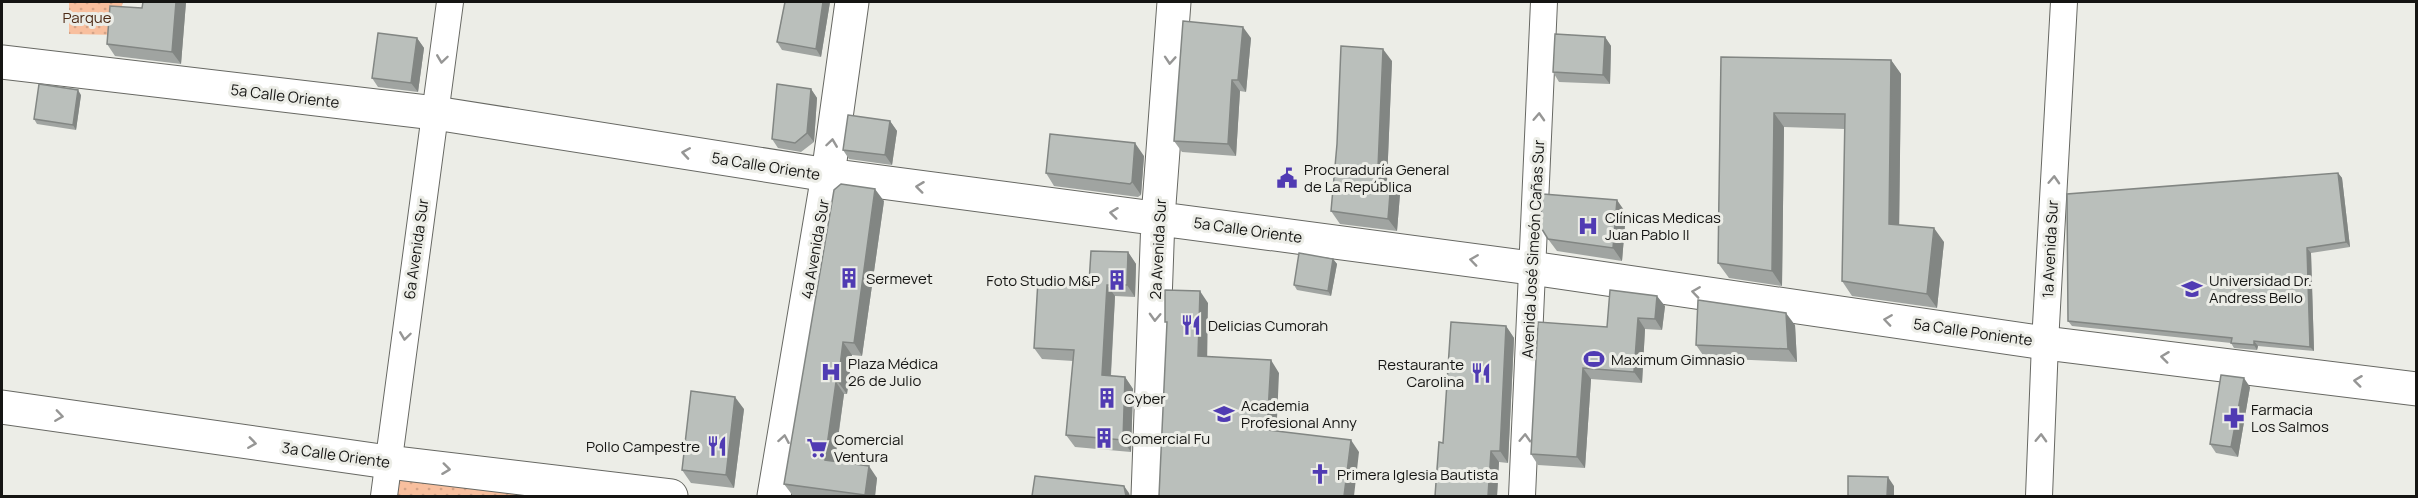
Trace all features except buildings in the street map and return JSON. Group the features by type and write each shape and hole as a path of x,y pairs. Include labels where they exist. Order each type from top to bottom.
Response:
{"street":[{"name":"6a Avenida Sur","path":"384,496 450,2"},
{"name":"4a Avenida Sur","path":"774,496 828,175 852,2"},
{"name":"2a Avenida Sur","path":"1148,496 1158,218 1174,2"},
{"name":"Avenida José Simeón Cañas Sur","path":"1522,496 1544,2"},
{"name":"1a Avenida Sur","path":"2039,496 2064,2"},
{"name":"5a Calle Oriente","path":"2,62 435,113 828,175 1532,268"},
{"name":"5a Calle Poniente","path":"1532,268 2045,343 2416,389"},
{"name":"3a Calle Oriente","path":"2,408 388,462 671,496"}],"green space":[{"name":"Parque","path":"69,2 123,2 119,18 107,15 117,35 69,34"},
{"path":"387,472 621,496 384,496"}],"place":[{"name":"Procuraduría General de La República","path":"1287,178"},
{"name":"Clínicas Medicas Juan Pablo II","path":"1588,226"},
{"name":"Sermevet","path":"849,278"},
{"name":"Foto Studio M&P","path":"1117,280"},
{"name":"Universidad Dr. Andress Bello","path":"2192,289"},
{"name":"Delicias Cumorah","path":"1191,325"},
{"name":"Maximum Gimnasio","path":"1594,359"},
{"name":"Plaza Médica 26 de Julio","path":"831,372"},
{"name":"Restaurante Carolina","path":"1481,373"},
{"name":"Cyber","path":"1107,398"},
{"name":"Academia Profesional Anny","path":"1224,414"},
{"name":"Farmacia Los Salmos","path":"2234,418"},
{"name":"Comercial Fu","path":"1104,438"},
{"name":"Pollo Campestre","path":"717,446"},
{"name":"Comercial Ventura","path":"817,448"},
{"name":"Primera Iglesia Bautista","path":"1320,474"}]}
